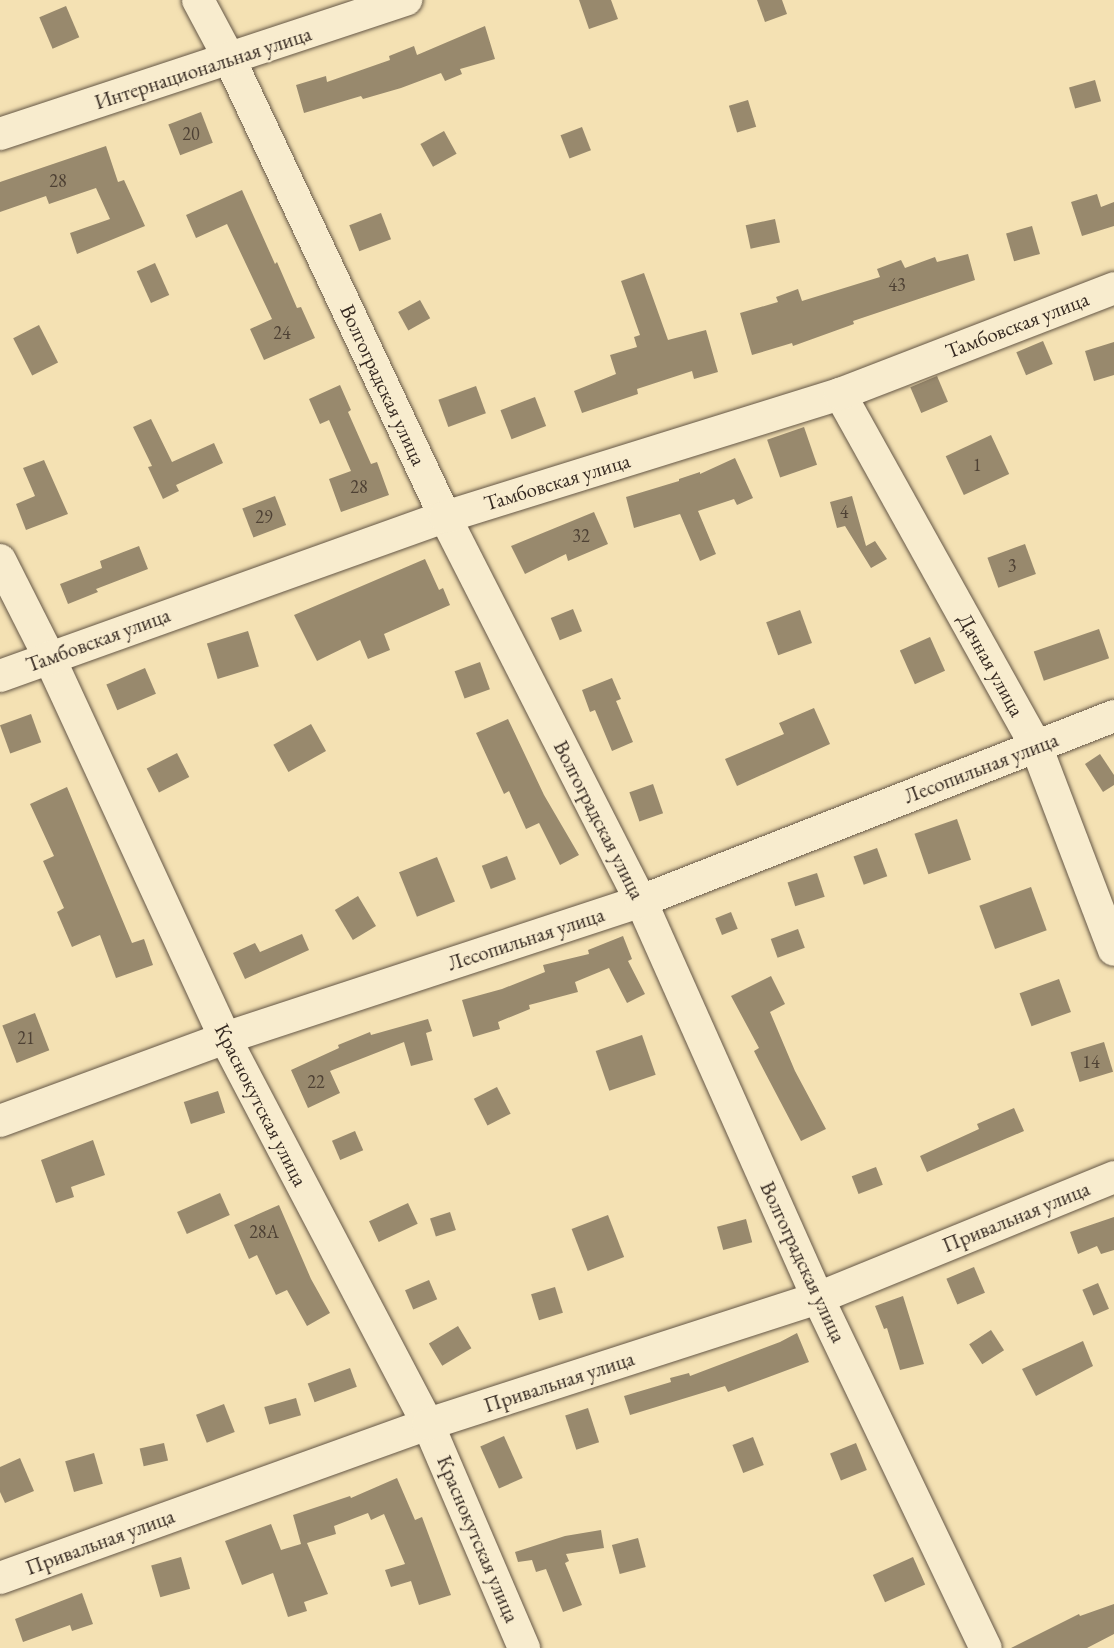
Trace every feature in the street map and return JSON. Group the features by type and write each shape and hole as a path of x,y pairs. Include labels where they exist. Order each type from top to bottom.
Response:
{"street":[{"name":"Волгоградская улица","path":"198,0 230,60 445,518 641,901 818,1298 986,1648"},
{"name":"Интернациональная улица","path":"0,134 230,60 406,0"},
{"name":"Тамбовская улица","path":"0,676 445,518 840,394 1114,288"},
{"name":"Дачная улица","path":"840,394 1036,746 1114,950"},
{"name":"Краснокутская улица","path":"0,560 49,657 225,1038 429,1424 524,1648"},
{"name":"Лесопильная улица","path":"0,1121 225,1038 641,901 1114,716"},
{"name":"Привальная улица","path":"0,1578 429,1424 818,1298 1114,1177"}],"building":[{"path":"579,0 611,0 618,19 589,29"},
{"path":"757,0 782,0 787,14 765,22"},
{"path":"66,6 79,37 53,49 39,17"},
{"path":"485,26 495,59 460,69 462,74 445,81 441,73 401,88 363,99 361,96 304,113 296,85 326,76 327,82 390,60 389,56 414,46 417,55"},
{"path":"1095,80 1101,101 1075,109 1069,87"},
{"path":"748,100 756,127 737,133 729,106"},
{"path":"201,112 213,143 180,155 168,125"},
{"path":"582,127 591,150 569,159 561,135"},
{"path":"444,131 457,154 433,167 420,144"},
{"path":"106,146 118,182 124,180 145,226 77,254 70,233 110,219 96,188 49,204 46,196 0,212 0,182"},
{"path":"242,190 275,264 277,262 297,308 301,307 315,338 264,360 250,329 272,319 227,224 196,238 186,215"},
{"path":"1097,194 1101,207 1114,202 1114,226 1082,236 1071,202"},
{"path":"381,213 391,239 359,251 349,225"},
{"path":"775,219 780,242 751,249 746,225"},
{"path":"1032,226 1040,254 1014,261 1006,233"},
{"path":"968,254 975,280 853,321 854,324 793,346 792,343 752,355 740,313 778,302 776,297 798,289 802,301 880,277 877,269 901,260 905,268 935,257 937,262"},
{"path":"155,263 169,295 151,303 137,271"},
{"path":"644,273 668,340 706,330 718,372 694,379 692,371 637,389 638,394 582,413 574,391 616,374 610,355 637,347 634,337 640,335 621,281"},
{"path":"420,300 430,318 408,330 398,312"},
{"path":"39,325 58,362 32,376 13,338"},
{"path":"1043,341 1053,364 1026,375 1016,352"},
{"path":"1114,342 1114,375 1094,381 1085,351"},
{"path":"937,376 948,402 921,413 910,387"},
{"path":"340,385 351,410 348,412 371,464 377,462 389,495 341,512 329,479 351,471 329,420 320,424 309,399"},
{"path":"476,386 486,413 448,427 438,400"},
{"path":"535,397 546,426 512,439 500,410"},
{"path":"151,419 172,462 214,443 223,463 176,485 179,491 163,499 148,467 152,466 133,427"},
{"path":"804,427 817,465 780,478 767,440"},
{"path":"991,435 1009,474 964,495 946,456"},
{"path":"735,458 753,498 737,505 734,499 698,511 716,554 700,561 680,514 634,528 626,497 679,481 679,479 700,472 700,474"},
{"path":"44,460 68,514 26,530 16,504 35,496 23,468"},
{"path":"275,496 286,525 253,537 242,509"},
{"path":"852,496 866,546 875,541 887,559 871,568 845,526 837,528 830,502"},
{"path":"594,512 608,544 568,561 566,554 525,574 511,546"},
{"path":"1025,544 1036,574 998,588 987,558"},
{"path":"139,546 148,569 96,589 98,592 68,604 60,584 102,568 100,561"},
{"path":"425,559 439,590 443,588 450,605 384,634 390,650 368,659 360,640 317,661 294,615"},
{"path":"573,609 582,631 560,640 551,618"},
{"path":"800,610 812,643 778,655 766,622"},
{"path":"1099,629 1109,658 1044,681 1034,651"},
{"path":"248,631 259,666 218,679 207,644"},
{"path":"930,637 945,671 915,684 900,650"},
{"path":"480,662 490,689 465,698 455,671"},
{"path":"145,668 156,694 117,710 106,684"},
{"path":"612,678 621,699 616,701 633,742 612,751 595,710 590,712 582,690"},
{"path":"814,708 830,744 737,786 725,759 784,734 779,723"},
{"path":"31,714 41,742 10,753 0,725"},
{"path":"508,719 544,795 579,855 560,865 539,823 526,829 509,791 504,794 476,733"},
{"path":"311,724 326,751 288,772 273,745"},
{"path":"177,753 189,777 159,792 147,768"},
{"path":"1100,754 1114,775 1114,785 1103,792 1085,764"},
{"path":"653,784 663,813 639,821 629,792"},
{"path":"67,787 132,943 144,939 153,965 116,978 100,935 72,947 57,912 64,908 43,861 54,856 30,804"},
{"path":"957,819 971,860 928,874 914,834"},
{"path":"877,848 887,876 864,885 854,857"},
{"path":"507,856 516,879 491,889 482,866"},
{"path":"437,857 455,902 417,917 399,872"},
{"path":"817,873 825,897 795,906 788,883"},
{"path":"1031,887 1047,930 995,949 979,906"},
{"path":"358,896 376,926 353,940 335,910"},
{"path":"731,912 738,929 722,935 715,918"},
{"path":"798,929 805,948 778,958 771,939"},
{"path":"302,934 309,950 245,979 233,953 255,943 260,952"},
{"path":"623,936 632,959 628,961 645,994 627,1003 609,968 575,982 578,992 529,1005 530,1009 498,1022 500,1029 473,1037 462,1000 502,989 545,972 543,965 589,954 588,950"},
{"path":"771,976 785,1004 770,1012 795,1071 826,1129 801,1141 754,1051 759,1048 731,996"},
{"path":"1059,979 1071,1012 1032,1026 1020,993"},
{"path":"35,1013 49,1050 17,1063 2,1026"},
{"path":"428,1019 432,1031 426,1033 433,1060 411,1066 404,1042 330,1071 340,1093 308,1108 291,1070 339,1048 338,1045 370,1032 371,1035"},
{"path":"642,1035 656,1075 609,1091 596,1051"},
{"path":"1104,1042 1113,1072 1080,1082 1071,1052"},
{"path":"497,1087 511,1114 487,1126 474,1099"},
{"path":"218,1091 225,1113 191,1124 184,1102"},
{"path":"1014,1108 1024,1131 927,1172 920,1156 979,1129 977,1124"},
{"path":"355,1131 363,1150 340,1160 332,1141"},
{"path":"93,1140 105,1175 71,1187 74,1197 56,1203 41,1160"},
{"path":"876,1167 883,1185 859,1194 852,1176"},
{"path":"220,1193 230,1215 187,1234 177,1212"},
{"path":"408,1203 418,1224 379,1242 369,1221"},
{"path":"279,1205 311,1279 330,1313 307,1326 287,1290 276,1295 257,1255 249,1259 234,1225"},
{"path":"450,1212 456,1230 436,1237 430,1218"},
{"path":"608,1215 624,1257 588,1271 572,1229"},
{"path":"1114,1217 1114,1250 1101,1254 1097,1246 1078,1254 1070,1232"},
{"path":"746,1219 752,1242 723,1250 717,1227"},
{"path":"974,1267 985,1293 957,1304 946,1279"},
{"path":"429,1280 437,1299 413,1309 405,1290"},
{"path":"1098,1283 1109,1309 1093,1315 1082,1290"},
{"path":"555,1287 563,1313 539,1320 531,1294"},
{"path":"903,1296 924,1364 900,1370 887,1328 884,1329 875,1306"},
{"path":"458,1326 471,1348 442,1366 429,1344"},
{"path":"991,1330 1004,1350 982,1364 969,1344"},
{"path":"797,1333 809,1362 728,1392 725,1386 630,1415 624,1396 671,1382 670,1378 689,1373 690,1376 780,1342"},
{"path":"1083,1341 1093,1366 1036,1396 1022,1369"},
{"path":"350,1368 357,1387 315,1402 308,1383"},
{"path":"296,1398 301,1415 269,1424 264,1407"},
{"path":"224,1404 235,1432 207,1443 196,1415"},
{"path":"588,1408 599,1442 576,1450 565,1415"},
{"path":"504,1436 523,1478 499,1489 480,1447"},
{"path":"753,1437 764,1465 743,1473 732,1445"},
{"path":"164,1443 168,1461 144,1466 140,1449"},
{"path":"856,1443 867,1470 841,1480 830,1453"},
{"path":"94,1453 103,1484 74,1492 65,1461"},
{"path":"20,1458 34,1491 5,1503 0,1492 0,1467"},
{"path":"397,1478 415,1520 422,1517 451,1595 419,1605 411,1581 391,1587 385,1570 405,1564 384,1514 371,1520 368,1513 334,1526 336,1534 307,1543 328,1594 304,1602 307,1611 288,1617 273,1573 242,1585 225,1541 271,1524 281,1550 301,1544 293,1515 350,1496 351,1498"},
{"path":"601,1530 604,1548 566,1554 569,1561 565,1563 582,1605 563,1612 546,1569 536,1572 532,1560 518,1562 515,1552 565,1536"},
{"path":"638,1538 646,1567 620,1574 612,1545"},
{"path":"181,1557 190,1589 160,1597 151,1566"},
{"path":"913,1557 925,1584 885,1602 873,1575"},
{"path":"82,1593 93,1624 72,1631 70,1625 23,1642 15,1619"},
{"path":"1114,1604 1114,1634 1087,1648 1011,1648 1079,1614 1080,1616"}]}
